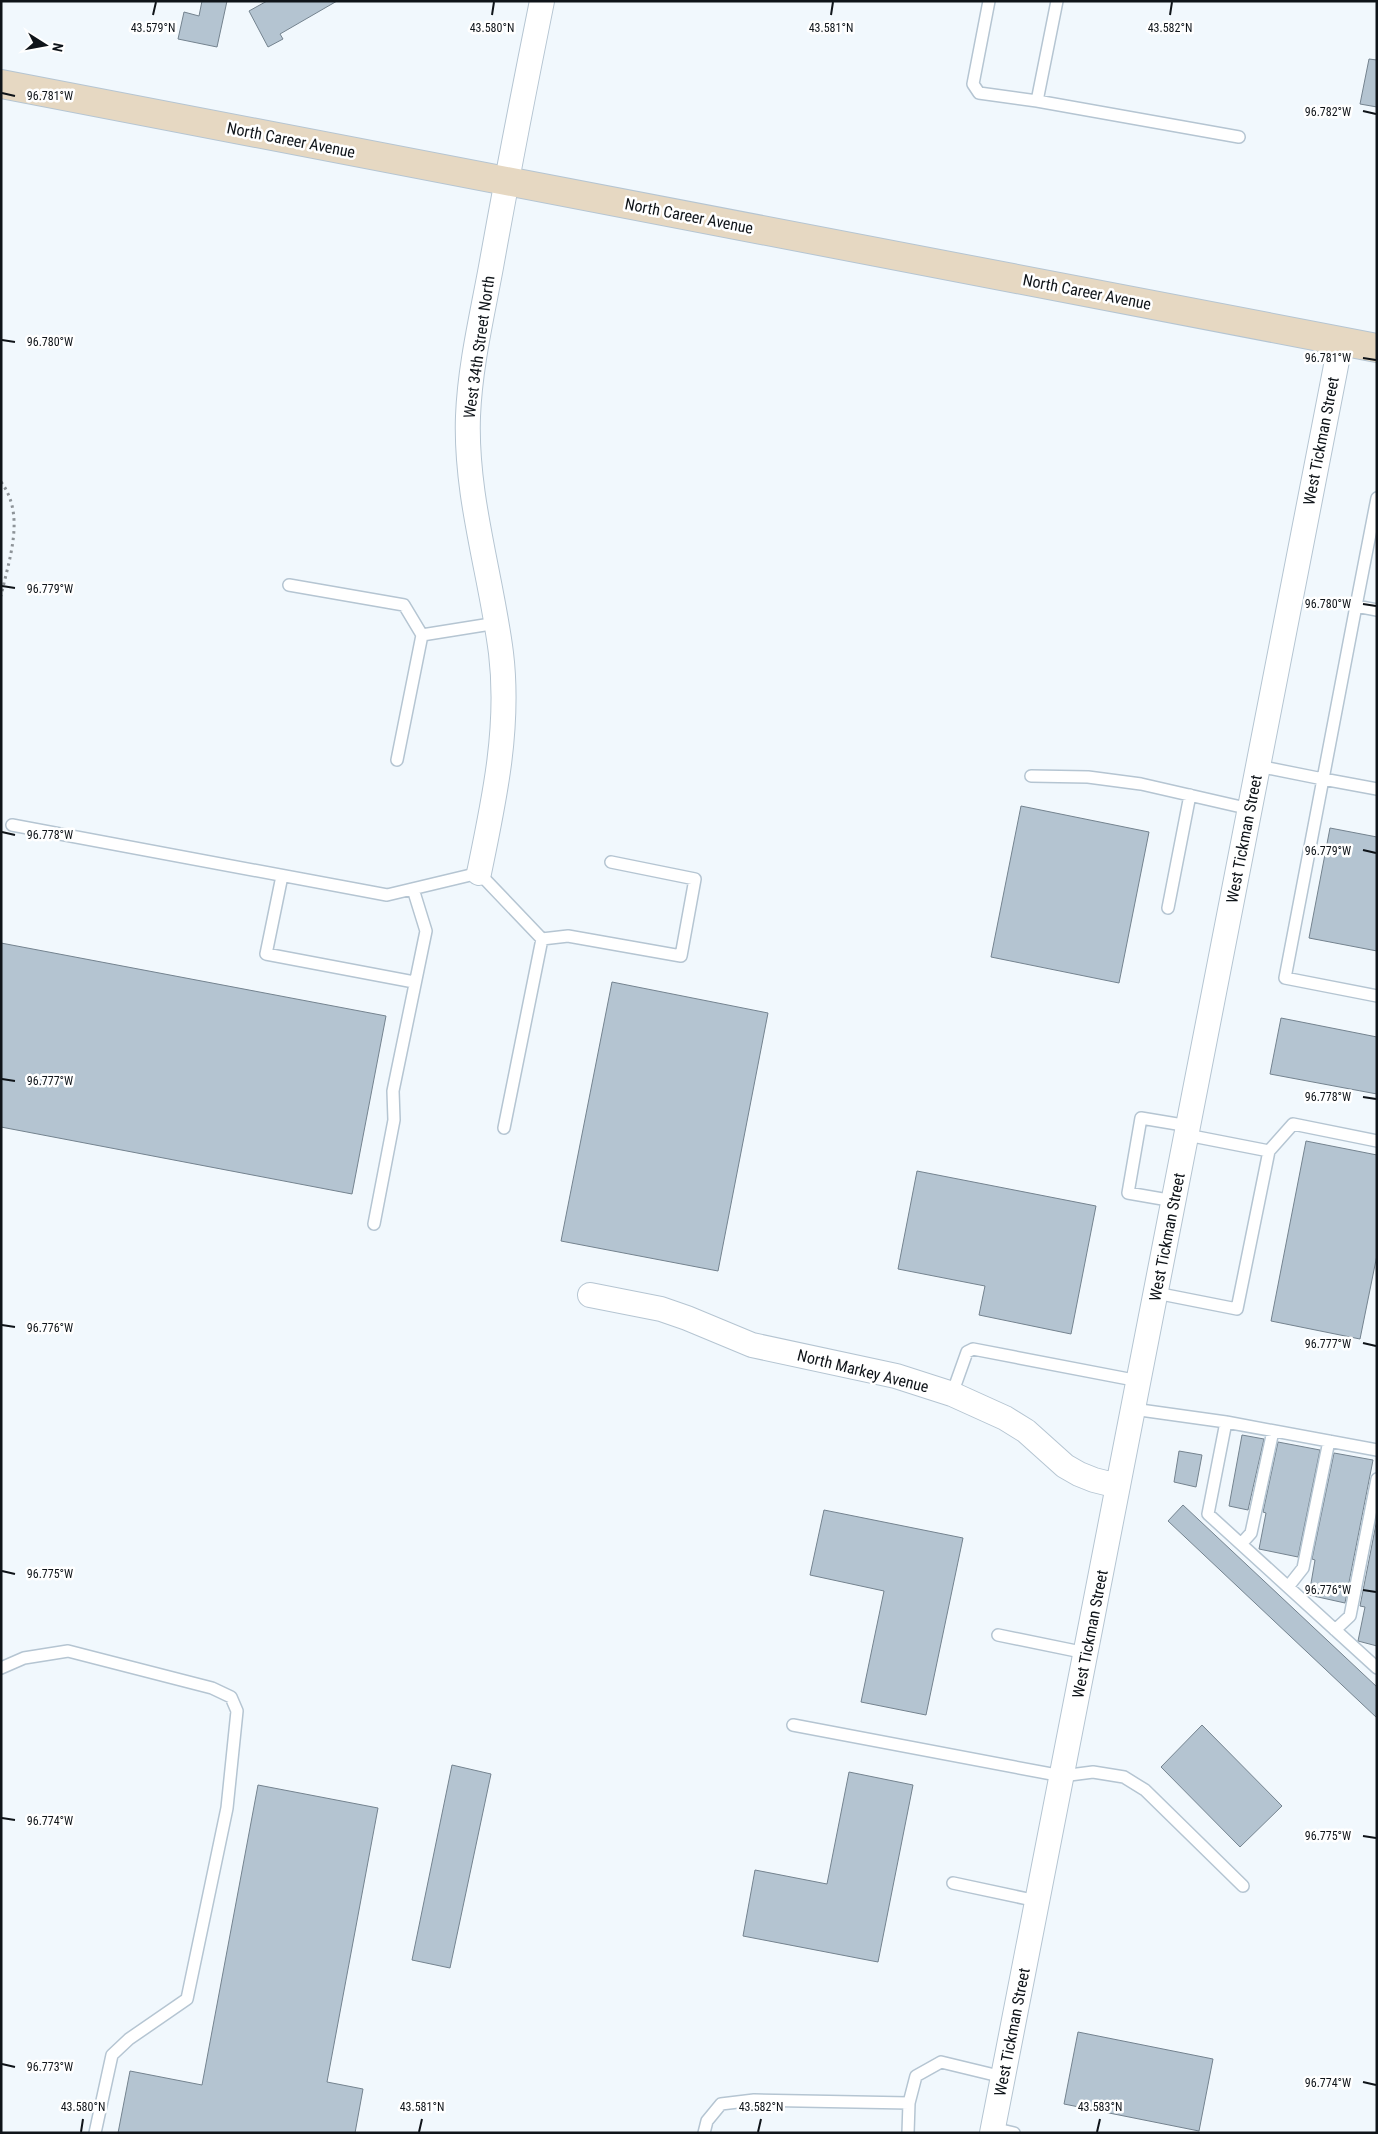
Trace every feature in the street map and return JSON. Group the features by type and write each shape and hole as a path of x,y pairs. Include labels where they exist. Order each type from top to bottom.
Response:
{"street":[{"name":"West 34th Street North","path":"479,873 494,799 502,732 503,695 502,655 471,488 468,453 468,416 476,346 506,181 542,1"},
{"name":"North Career Avenue","path":"1,84 1377,348"},
{"name":"West Tickman Street","path":"1000,2131 1003,2077 1341,340"},
{"name":"North Markey Avenue","path":"590,1295 661,1309 752,1345 896,1376 952,1394 1005,1418 1026,1431 1065,1466 1079,1474 1118,1486"}],"lane":[{"path":"989,1 973,84 979,93 1037,101 1239,137"},
{"path":"1037,101 1057,1"},
{"path":"1377,498 1285,978 1377,996"},
{"path":"289,585 404,605 422,635 397,760"},
{"path":"1356,606 1377,610"},
{"path":"422,635 496,623"},
{"path":"1258,766 1377,789"},
{"path":"1031,776 1088,777 1141,784 1250,809"},
{"path":"1168,908 1190,795"},
{"path":"12,825 387,895 479,873 542,939"},
{"path":"542,939 568,936 680,956 695,880 611,862"},
{"path":"282,876 266,954 414,982"},
{"path":"374,1224 394,1120 393,1091 426,931 413,889"},
{"path":"504,1128 542,939"},
{"path":"1174,1201 1128,1193 1142,1118 1270,1152"},
{"path":"1156,1293 1237,1309 1270,1152 1293,1124 1377,1141"},
{"path":"952,1394 967,1352 974,1349 1139,1381"},
{"path":"1133,1409 1226,1422 1377,1450"},
{"path":"1226,1422 1208,1514 1377,1668"},
{"path":"1241,1544 1251,1533 1273,1431"},
{"path":"1288,1587 1303,1568 1329,1441"},
{"path":"1335,1630 1350,1616 1377,1480"},
{"path":"998,1635 1086,1653"},
{"path":"1,1668 24,1658 68,1651 212,1688 231,1697 237,1710 226,1808 187,2000 129,2039 112,2055 96,2133"},
{"path":"793,1725 1062,1776 1093,1772 1124,1777 1145,1790 1243,1886"},
{"path":"953,1882 1037,1901"},
{"path":"908,2133 909,2103 916,2076 941,2062 1003,2077"},
{"path":"704,2133 707,2121 721,2104 754,2100 909,2103"}],"path":[{"path":"1,482 8,491 16,516 1,596"}],"building":[{"path":"202,1 227,1 217,47 178,39 184,12 199,16"},
{"path":"267,1 337,1 280,34 283,39 268,47 249,11"},
{"path":"1369,59 1377,60 1377,107 1360,104"},
{"path":"1021,806 1149,832 1119,983 991,957"},
{"path":"1330,828 1377,837 1377,951 1309,938"},
{"path":"1,943 386,1016 352,1194 1,1127"},
{"path":"612,982 768,1013 718,1271 561,1241"},
{"path":"1281,1018 1377,1037 1377,1094 1270,1074"},
{"path":"1306,1141 1377,1155 1377,1255 1360,1339 1271,1321"},
{"path":"917,1171 1096,1206 1071,1334 979,1315 985,1286 898,1269"},
{"path":"1242,1435 1264,1439 1248,1510 1229,1506"},
{"path":"1278,1442 1320,1450 1298,1557 1259,1549 1266,1513 1263,1512"},
{"path":"1179,1451 1202,1455 1196,1487 1174,1482"},
{"path":"1334,1453 1373,1460 1345,1603 1309,1595 1315,1560 1312,1559"},
{"path":"1183,1505 1377,1687 1377,1718 1168,1521"},
{"path":"824,1510 963,1538 926,1715 861,1702 884,1591 810,1575"},
{"path":"1377,1519 1377,1646 1358,1641 1365,1607 1360,1606"},
{"path":"1202,1725 1282,1806 1240,1847 1161,1767"},
{"path":"452,1765 491,1774 450,1968 412,1960"},
{"path":"849,1772 913,1785 878,1962 743,1936 755,1870 827,1884"},
{"path":"258,1785 378,1808 327,2082 363,2089 355,2133 118,2133 130,2071 202,2085"},
{"path":"1078,2032 1213,2059 1199,2131 1064,2104"}]}
